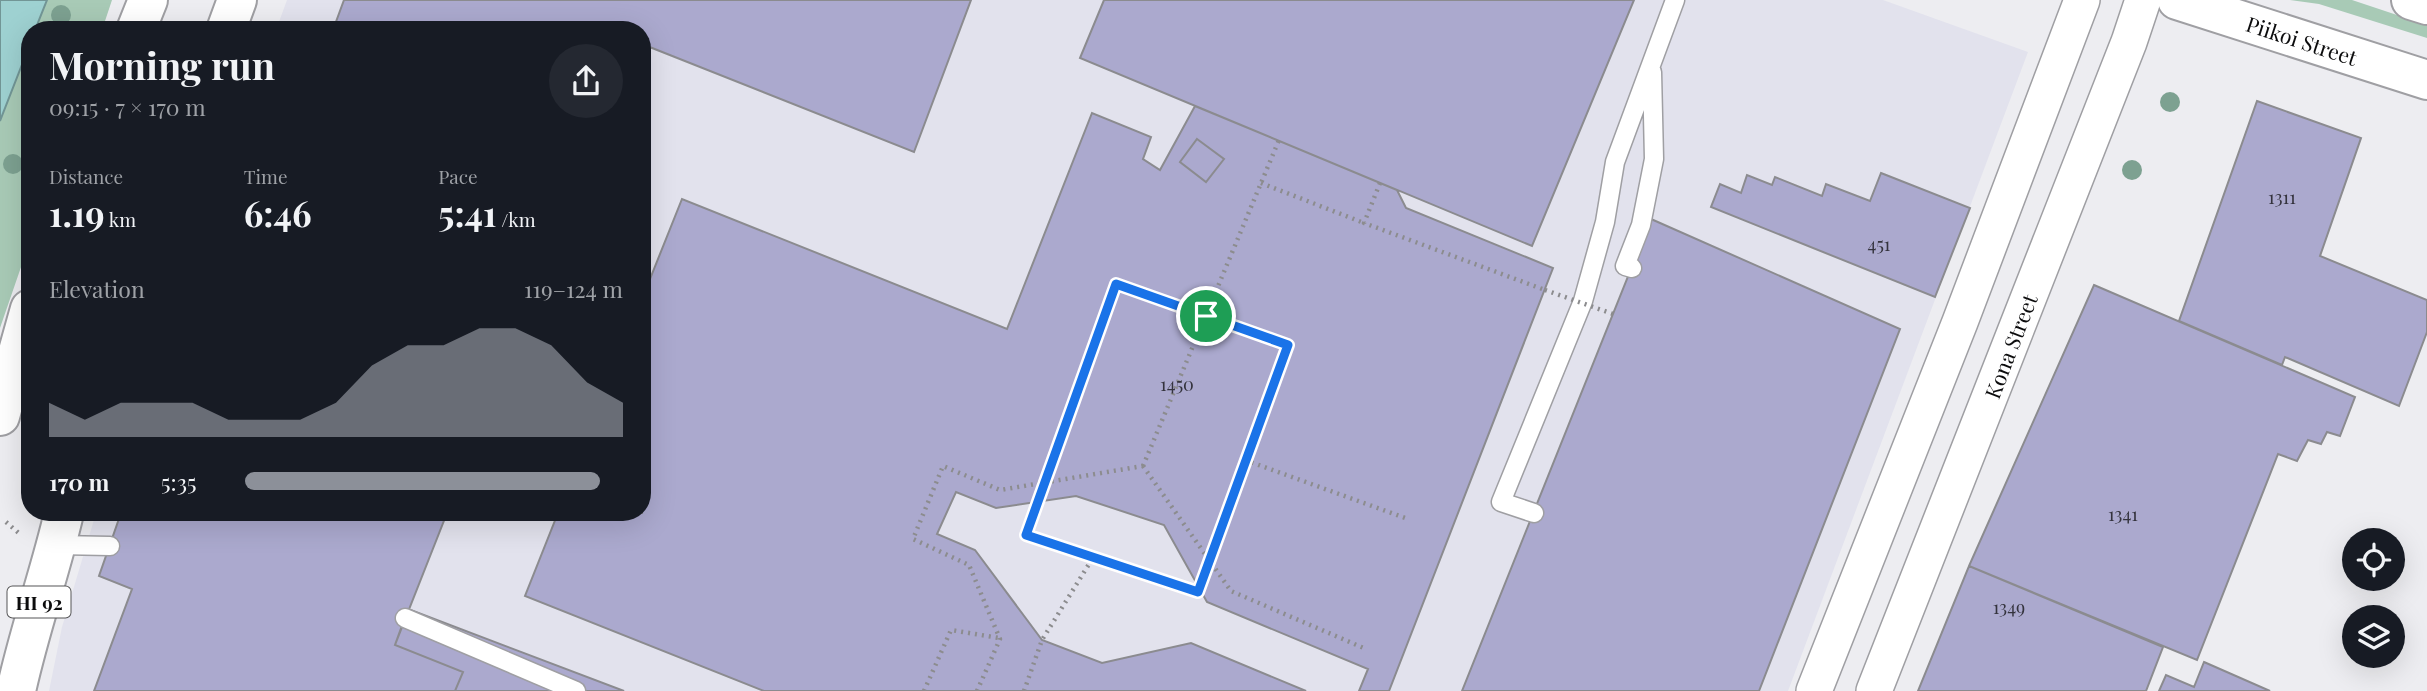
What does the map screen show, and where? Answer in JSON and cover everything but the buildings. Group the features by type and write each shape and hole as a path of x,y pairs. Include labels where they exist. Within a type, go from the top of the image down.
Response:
{"main road":[{"path":"140,21 148,0"},
{"path":"229,21 237,0"},
{"name":"Piikoi Street","path":"2177,0 2427,80"},
{"path":"2411,0 2427,5"},
{"path":"0,416 21,341"},
{"name":"HI 92","path":"16,691 26,642 60,529"}],"street":[{"path":"1814,691 1960,322 2082,0"},
{"name":"Kona Street","path":"1874,691 2129,42 2143,0"}],"lane":[{"path":"1534,513 1501,502 1583,301 1605,222 1615,162 1675,0"},
{"path":"1632,268 1625,266 1641,225 1654,159 1652,61"},
{"path":"60,529 110,546"},
{"path":"405,618 576,691"}],"path":[{"path":"1143,466 1279,140 1206,316"},
{"path":"1261,183 1613,314"},
{"path":"1364,223 1381,183"},
{"path":"1116,284 1206,316 1288,345 1198,592 1026,535 1116,284"},
{"path":"1245,460 1408,519"},
{"path":"977,691 1000,639 969,565 913,539 943,466 1000,490 1143,466"},
{"path":"1143,466 1231,591 1366,649"},
{"path":"1024,691 1042,640 1094,556"},
{"path":"924,691 951,630 1000,639"}],"shaded area":[{"path":"287,0 1883,0 2028,52 1788,691 49,691 62,627 94,521 651,521 651,21 279,21"}],"green space":[{"path":"0,0 112,0 105,21 21,21 21,267 0,328"},
{"path":"2290,0 2352,0 2427,25 2427,38 2319,4"}],"water":[{"path":"0,0 47,0 39,21 21,21 21,67 0,121"}],"route":[{"path":"1116,284 1206,316 1288,345 1198,592 1026,535 1116,284"}]}
